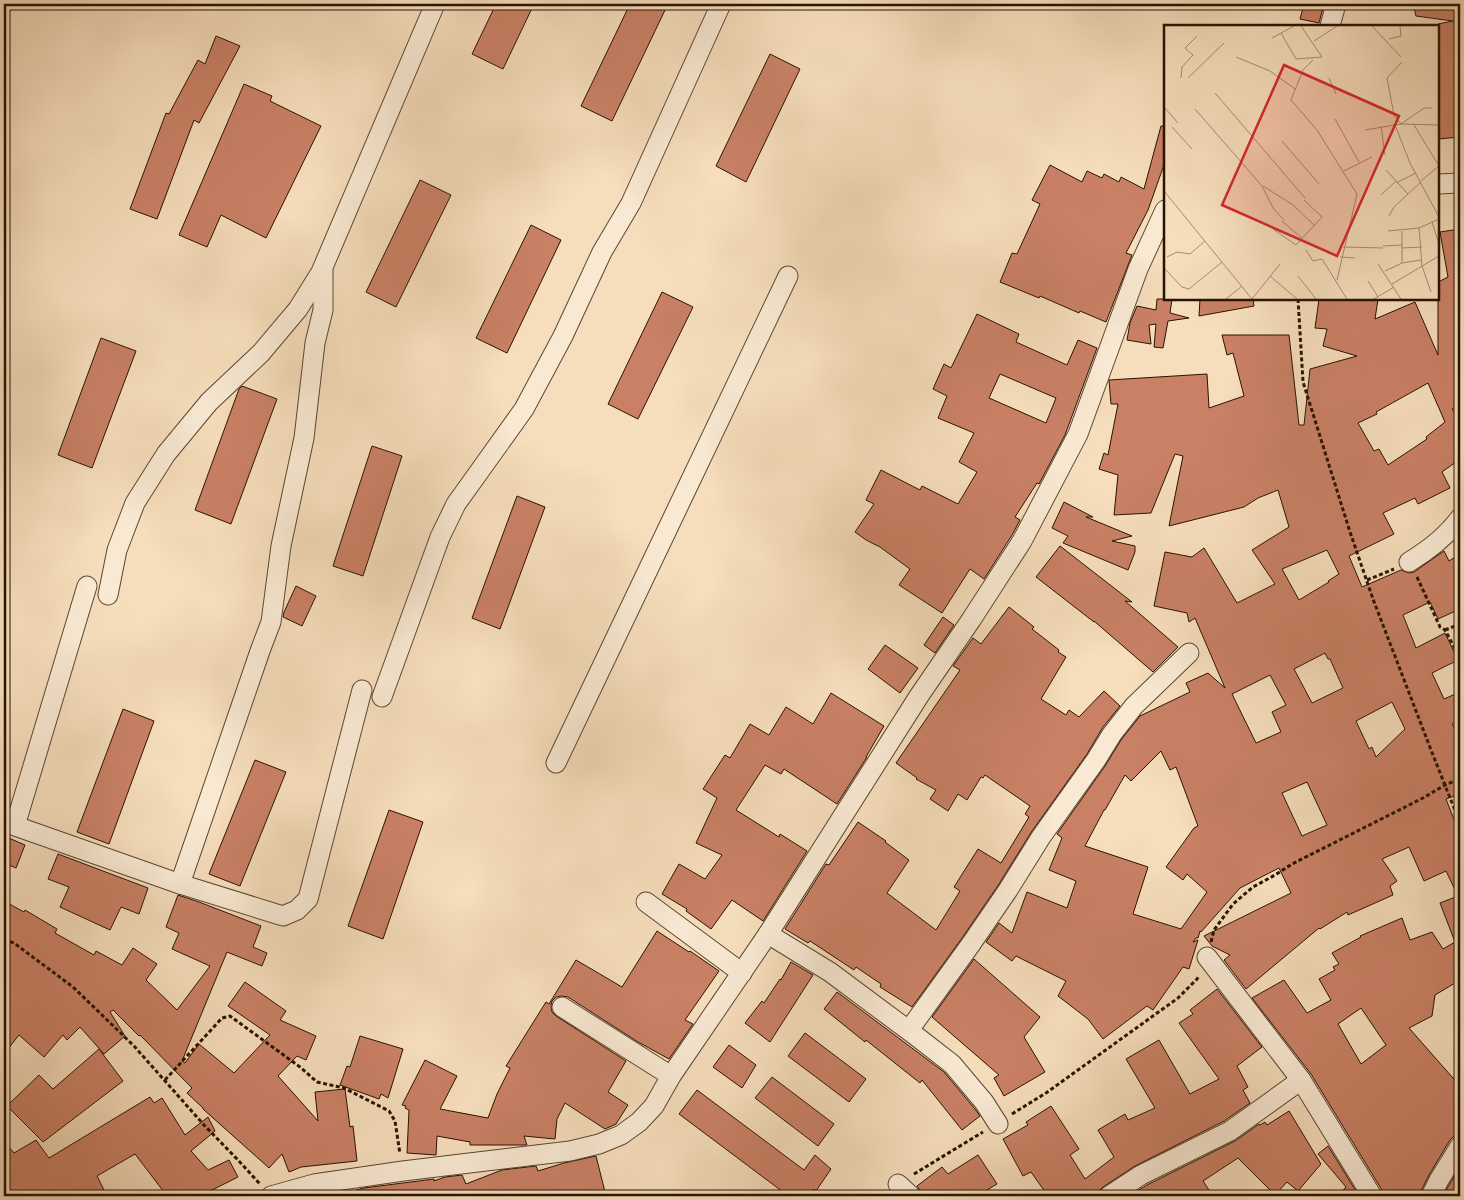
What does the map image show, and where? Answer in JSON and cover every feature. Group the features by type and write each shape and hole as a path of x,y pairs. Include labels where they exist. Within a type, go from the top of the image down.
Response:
{"street":[{"path":"108,595 117,550 135,503 166,454 209,402 268,345 298,309 323,268 435,4"},
{"path":"382,697 440,537 456,504 489,460 528,401 562,336 602,252 631,203 721,4"},
{"path":"1330,25 1336,4"},
{"path":"1439,184 1460,183"},
{"path":"268,1193 403,1171 570,1151 599,1144 621,1135 639,1122 654,1106 672,1076 768,934 919,696 1022,541 1078,434 1138,269 1164,212"},
{"path":"180,884 271,622 281,546 304,438 315,343 322,310 323,268"},
{"path":"556,762 788,276"},
{"path":"1409,562 1441,540 1460,518"},
{"path":"87,586 9,824 180,884 283,916 297,910 308,899 362,690"},
{"path":"908,1030 977,936 1042,836 1096,760 1112,734 1134,706 1189,653"},
{"path":"646,902 742,974"},
{"path":"768,934 830,972 952,1064 984,1102 998,1124"},
{"path":"1207,957 1301,1080 1372,1196"},
{"path":"562,1007 672,1076"},
{"path":"1109,1196 1141,1175 1230,1131 1301,1080"},
{"path":"1431,1196 1460,1146"}],"path":[{"path":"1298,300 1303,382 1367,580 1460,823"},
{"path":"1367,580 1409,562 1424,589 1440,627 1445,630 1460,658"},
{"path":"1445,630 1460,624"},
{"path":"904,1190 1046,1093 1178,998 1197,980 1207,957 1214,930 1233,904 1253,886 1292,864 1423,798 1444,785 1460,779"},
{"path":"4,943 8,941 14,942 73,986 134,1046 268,1193"},
{"path":"165,1080 222,1018 230,1016 300,1067 317,1082 344,1088 388,1112 395,1121 403,1171"}],"building":[{"path":"496,4 534,4 503,69 472,54"},
{"path":"630,4 656,4 666,8 612,121 581,106"},
{"path":"1304,4 1324,4 1319,23 1300,19"},
{"path":"1413,4 1460,4 1460,137 1439,139 1438,24 1453,21 1416,16"},
{"path":"216,36 240,46 199,123 194,120 157,219 130,209 166,113 169,114 198,60 205,64"},
{"path":"770,54 800,69 746,182 716,166"},
{"path":"244,84 272,96 270,101 321,126 266,238 221,215 207,247 179,235"},
{"path":"1161,126 1164,126 1164,165 1148,210 1126,253 1132,255 1106,322 1000,282 1012,253 1017,254 1040,204 1032,200 1050,165 1082,182 1087,171 1102,178 1104,174 1119,182 1121,177 1144,189"},
{"path":"420,180 451,195 396,307 366,292"},
{"path":"531,225 561,240 507,353 476,338"},
{"path":"1460,229 1460,405 1452,409 1460,419 1460,459 1442,472 1450,488 1418,504 1415,498 1383,513 1394,534 1349,556 1362,587 1401,570 1409,573 1414,572 1444,551 1449,561 1460,554 1460,609 1438,619 1430,602 1403,615 1416,648 1445,633 1458,660 1432,673 1444,699 1460,692 1460,720 1452,724 1460,737 1460,794 1446,799 1460,835 1460,980 1435,995 1432,1016 1409,1028 1460,1086 1460,1135 1454,1136 1450,1140 1429,1175 1420,1196 1383,1196 1382,1190 1311,1074 1252,998 1284,980 1307,1013 1331,1000 1319,979 1335,970 1333,967 1339,964 1332,953 1360,936 1402,918 1410,940 1432,932 1443,949 1455,942 1440,903 1458,896 1446,871 1424,881 1409,847 1382,859 1397,881 1390,886 1393,895 1348,915 1347,912 1319,928 1246,989 1224,960 1230,955 1212,946 1204,936 1291,893 1279,868 1240,888 1200,931 1198,938 1193,942 1198,940 1189,969 1183,967 1153,1010 1147,1006 1103,1039 1088,1019 1058,996 1066,981 1016,956 1012,961 986,942 999,923 1012,933 1027,892 1067,908 1076,881 1049,870 1062,838 1057,834 1121,740 1140,716 1190,692 1186,683 1208,673 1225,688 1195,618 1189,622 1187,613 1154,606 1165,552 1192,557 1204,548 1237,603 1275,584 1252,550 1289,527 1278,490 1258,498 1244,507 1169,526 1183,456 1175,454 1151,513 1114,515 1118,475 1099,469 1104,453 1108,455 1118,404 1111,404 1109,380 1207,374 1209,408 1244,396 1233,353 1227,355 1222,335 1289,335 1299,425 1304,425 1310,369 1357,356 1323,346 1327,329 1315,328 1319,300 1378,300 1375,319 1415,302 1438,355 1439,282 1448,277 1440,232","holes":["1428,383 1445,422 1426,437 1427,439 1388,465 1379,449 1374,451 1358,423 1377,414 1376,412","1327,550 1339,574 1299,600 1282,569","1325,653 1328,659 1330,659 1343,688 1312,703 1294,669","1270,675 1286,705 1272,712 1281,732 1256,743 1232,694","1392,702 1405,729 1376,757 1372,747 1369,749 1356,721","1161,751 1170,770 1176,767 1198,826 1194,828 1166,867 1183,880 1187,874 1207,892 1181,929 1133,914 1148,867 1085,846 1125,775 1131,781","1307,782 1327,825 1302,836 1282,793","1361,1008 1386,1045 1361,1064 1338,1024"]},
{"path":"662,292 693,307 638,419 608,404"},
{"path":"1157,299 1172,300 1170,313 1189,318 1168,321 1163,348 1154,347 1156,324 1149,325 1151,344 1127,340 1130,323 1137,306 1156,310"},
{"path":"1200,300 1253,300 1254,306 1199,316"},
{"path":"977,314 1019,334 1016,342 1067,365 1078,340 1097,348 1065,435 1039,484 1037,483 1015,517 1020,520 1012,535 984,579 970,569 942,613 899,585 910,569 880,547 855,532 874,504 866,500 881,470 920,490 922,486 958,504 977,472 959,462 974,433 938,418 947,396 933,389 944,364 951,368","holes":["1000,374 1056,398 1046,423 989,398"]},
{"path":"101,338 136,351 92,468 58,455"},
{"path":"242,386 277,399 231,524 195,510 239,389"},
{"path":"372,446 402,456 363,576 333,566"},
{"path":"517,496 545,507 500,629 472,618"},
{"path":"1064,502 1093,517 1086,517 1132,536 1112,541 1135,546 1135,552 1128,570 1063,543 1068,536 1052,528"},
{"path":"1060,546 1132,602 1125,601 1178,647 1153,672 1094,621 1036,577"},
{"path":"296,586 316,596 302,626 283,617"},
{"path":"1009,607 1034,627 1032,629 1059,650 1058,652 1066,657 1041,699 1066,715 1069,710 1079,717 1104,691 1120,706 1103,727 1087,754 1032,831 999,884 912,1007 880,987 881,984 856,967 854,970 810,941 808,943 785,929 826,864 829,865 858,822 909,860 887,893 936,930 960,891 954,887 978,849 1001,863 1029,817 1025,814 1030,806 985,775 983,778 981,777 967,800 958,794 948,811 930,799 936,790 916,779 896,763 960,670 953,666 973,638 981,644"},
{"path":"943,617 954,625 935,653 924,645"},
{"path":"885,645 918,668 900,693 868,669"},
{"path":"831,693 884,726 837,804 784,769 781,774 765,765 736,810 779,837 780,834 807,851 763,921 732,900 711,929 686,911 687,909 662,894 679,864 705,879 722,855 696,843 717,798 703,789 725,755 730,758 750,724 769,735 786,707 813,724"},
{"path":"123,709 154,721 109,844 77,832"},
{"path":"255,760 286,772 240,886 209,874"},
{"path":"389,810 423,822 383,939 348,926"},
{"path":"4,836 25,845 16,868 4,863"},
{"path":"58,854 148,888 139,914 121,907 110,930 60,907 69,887 48,879"},
{"path":"178,895 261,926 253,947 267,953 262,966 227,952 182,1061 185,1063 199,1044 234,1073 270,1035 228,1006 245,982 286,1011 280,1020 316,1036 306,1060 297,1056 278,1076 318,1121 315,1092 345,1089 350,1127 353,1126 357,1161 301,1167 289,1172 282,1154 269,1168 187,1093 192,1088 113,1010 110,1012 125,1036 104,1054 80,1027 67,1040 63,1035 44,1057 19,1035 4,1054 4,901 24,912 25,910 57,929 55,933 94,955 96,951 122,965 133,948 157,964 146,980 177,1010 210,966 172,949 179,933 166,927"},
{"path":"657,931 719,971 685,1020 693,1024 669,1059 638,1042 568,997 556,997 552,1001 552,1012 556,1016 626,1061 608,1092 628,1105 616,1124 605,1129 565,1103 557,1119 555,1139 524,1136 527,1145 470,1145 470,1142 437,1136 436,1155 407,1153 409,1110 405,1108 406,1106 402,1105 425,1060 457,1076 440,1109 488,1118 510,1068 506,1066 546,1002 549,1004 576,960 622,987"},
{"path":"974,959 1040,1017 1024,1037 1045,1072 1004,1096 994,1078 999,1075 932,1017"},
{"path":"791,962 813,975 770,1042 745,1023 762,1001 764,1003 781,980"},
{"path":"1217,989 1262,1047 1237,1066 1248,1087 1243,1090 1250,1103 1224,1121 1135,1166 1103,1187 1099,1191 1098,1196 1048,1196 1031,1172 1023,1176 1003,1139 1028,1125 1026,1122 1051,1106 1079,1149 1070,1155 1085,1179 1114,1157 1098,1130 1125,1114 1128,1120 1155,1108 1126,1059 1159,1040 1190,1094 1219,1079 1179,1023 1193,1014 1190,1010"},
{"path":"837,992 944,1072 980,1116 962,1130 922,1080 920,1083 824,1009"},
{"path":"805,1033 866,1079 849,1102 788,1056"},
{"path":"360,1036 403,1049 388,1098 381,1094 379,1099 340,1085 347,1066 350,1067"},
{"path":"729,1045 756,1065 742,1088 713,1067"},
{"path":"99,1049 123,1081 43,1142 7,1106 39,1075 53,1089"},
{"path":"772,1077 834,1124 818,1146 755,1098"},
{"path":"697,1090 804,1170 815,1155 831,1169 816,1191 814,1189 809,1196 792,1196 784,1190 783,1192 679,1114"},
{"path":"150,1097 154,1103 162,1098 185,1135 208,1117 215,1131 191,1151 208,1170 229,1160 238,1177 200,1196 167,1196 135,1154 97,1176 107,1196 4,1196 4,1141 14,1153 36,1140 49,1158"},
{"path":"1289,1111 1321,1164 1298,1191 1287,1182 1275,1195 1238,1158 1203,1181 1213,1196 1129,1196 1235,1141 1259,1124 1265,1122 1267,1125"},
{"path":"1328,1146 1359,1196 1338,1196 1346,1187 1318,1154"},
{"path":"978,1155 997,1184 977,1196 924,1196 917,1186 942,1167 948,1174"},
{"path":"596,1156 605,1192 588,1196 357,1196 356,1190 434,1179 434,1181 445,1177 462,1175 466,1184 502,1170 536,1166 538,1171"},
{"path":"1460,1167 1460,1196 1443,1196 1449,1185"}]}
